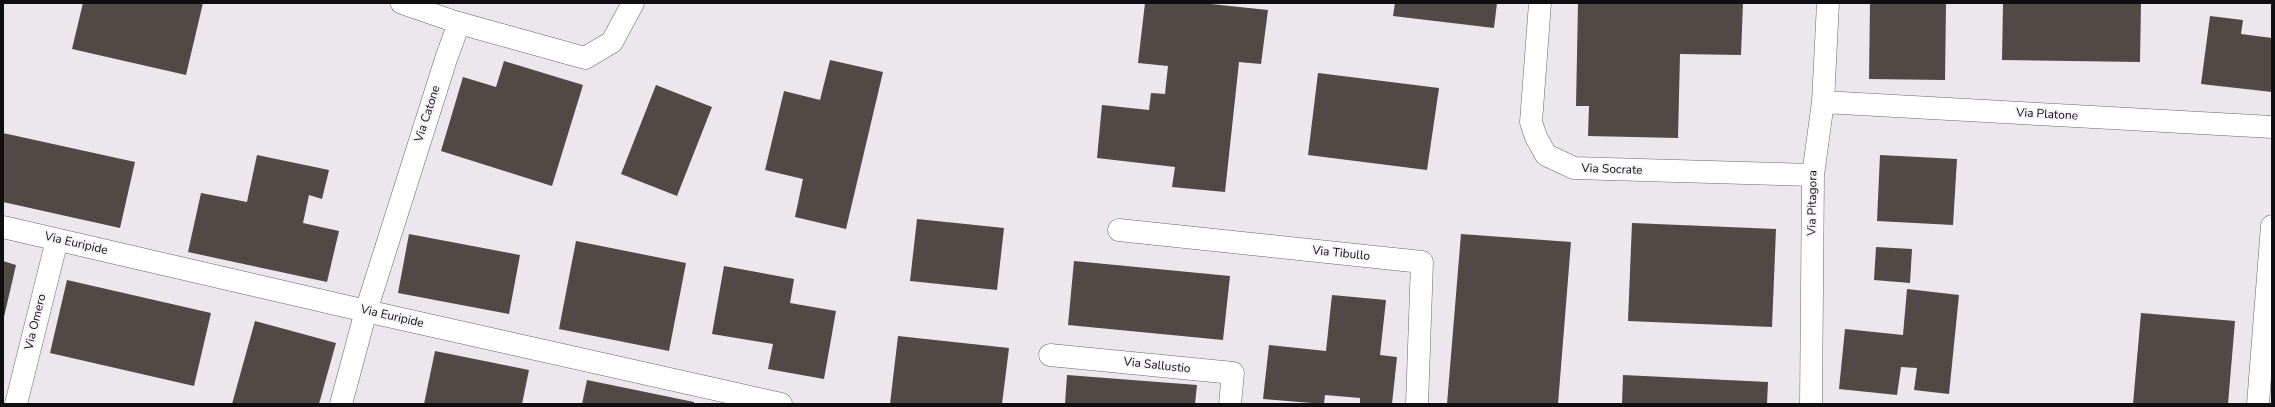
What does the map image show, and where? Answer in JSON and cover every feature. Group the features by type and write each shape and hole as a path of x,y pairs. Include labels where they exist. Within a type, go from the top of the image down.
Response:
{"street":[{"path":"459,23 584,58 612,42 633,3"},
{"name":"Via Socrate","path":"1540,3 1531,122 1536,137 1546,154 1574,168 1813,176"},
{"name":"Via Pitagora","path":"1811,404 1813,176 1822,102 1828,3"},
{"name":"Via Catone","path":"341,404 366,311 446,59 459,23"},
{"name":"Via Platone","path":"1822,102 2272,127"},
{"path":"2258,404 2271,255 2272,226"},
{"name":"Via Euripide","path":"3,227 366,311 781,404"},
{"name":"Via Tibullo","path":"1119,230 1422,262 1417,404"},
{"name":"Via Omero","path":"16,404 57,240"},
{"name":"Via Sallustio","path":"1050,355 1233,373 1230,404"}],"lane":[{"path":"401,3 459,23"}],"building":[{"path":"83,3 203,3 186,75 72,49"},
{"path":"1145,3 1201,3 1268,10 1261,64 1239,62 1225,192 1172,187 1175,167 1097,158 1102,105 1149,110 1151,93 1165,94 1168,66 1138,63"},
{"path":"1395,3 1497,3 1494,28 1393,16"},
{"path":"1578,3 1743,3 1741,55 1680,54 1678,138 1588,136 1589,106 1576,106"},
{"path":"1870,3 1946,3 1945,80 1869,79"},
{"path":"2003,3 2141,3 2140,62 2002,60"},
{"path":"2210,16 2243,20 2241,34 2272,38 2272,92 2201,84"},
{"path":"830,60 883,72 846,229 795,217 803,179 765,170 784,91 820,100"},
{"path":"504,61 583,85 552,186 441,151 463,77 496,87"},
{"path":"1318,73 1439,88 1427,170 1308,155"},
{"path":"656,85 712,107 677,196 621,174"},
{"path":"3,133 135,162 120,228 3,202"},
{"path":"257,155 329,170 322,199 309,195 303,223 339,231 327,282 188,252 201,193 247,202"},
{"path":"1880,155 1957,159 1953,225 1877,221"},
{"path":"917,219 1004,228 997,290 910,281"},
{"path":"1632,223 1776,229 1772,327 1628,321"},
{"path":"409,234 520,255 509,314 398,293"},
{"path":"1461,234 1571,242 1558,404 1447,404"},
{"path":"576,241 686,263 669,351 559,329"},
{"path":"1876,247 1912,249 1910,283 1874,280"},
{"path":"3,261 16,265 4,317 3,317"},
{"path":"1074,261 1230,276 1223,340 1068,325"},
{"path":"724,266 794,279 790,303 836,311 824,379 768,369 773,344 712,334"},
{"path":"67,280 211,313 194,386 50,353"},
{"path":"1907,289 1959,295 1949,394 1914,390 1917,368 1901,367 1897,395 1839,389 1845,329 1903,335"},
{"path":"1332,295 1386,300 1380,355 1397,357 1392,404 1360,404 1360,398 1325,395 1324,404 1263,399 1269,345 1326,351"},
{"path":"2141,313 2235,321 2228,404 2133,404"},
{"path":"255,321 336,343 319,404 232,404"},
{"path":"898,336 1009,348 1002,404 890,404"},
{"path":"435,351 529,370 522,404 424,404"},
{"path":"1067,375 1197,385 1195,404 1065,404"},
{"path":"1623,375 1768,382 1767,404 1622,404"},
{"path":"587,380 694,402 694,404 582,404"}]}
